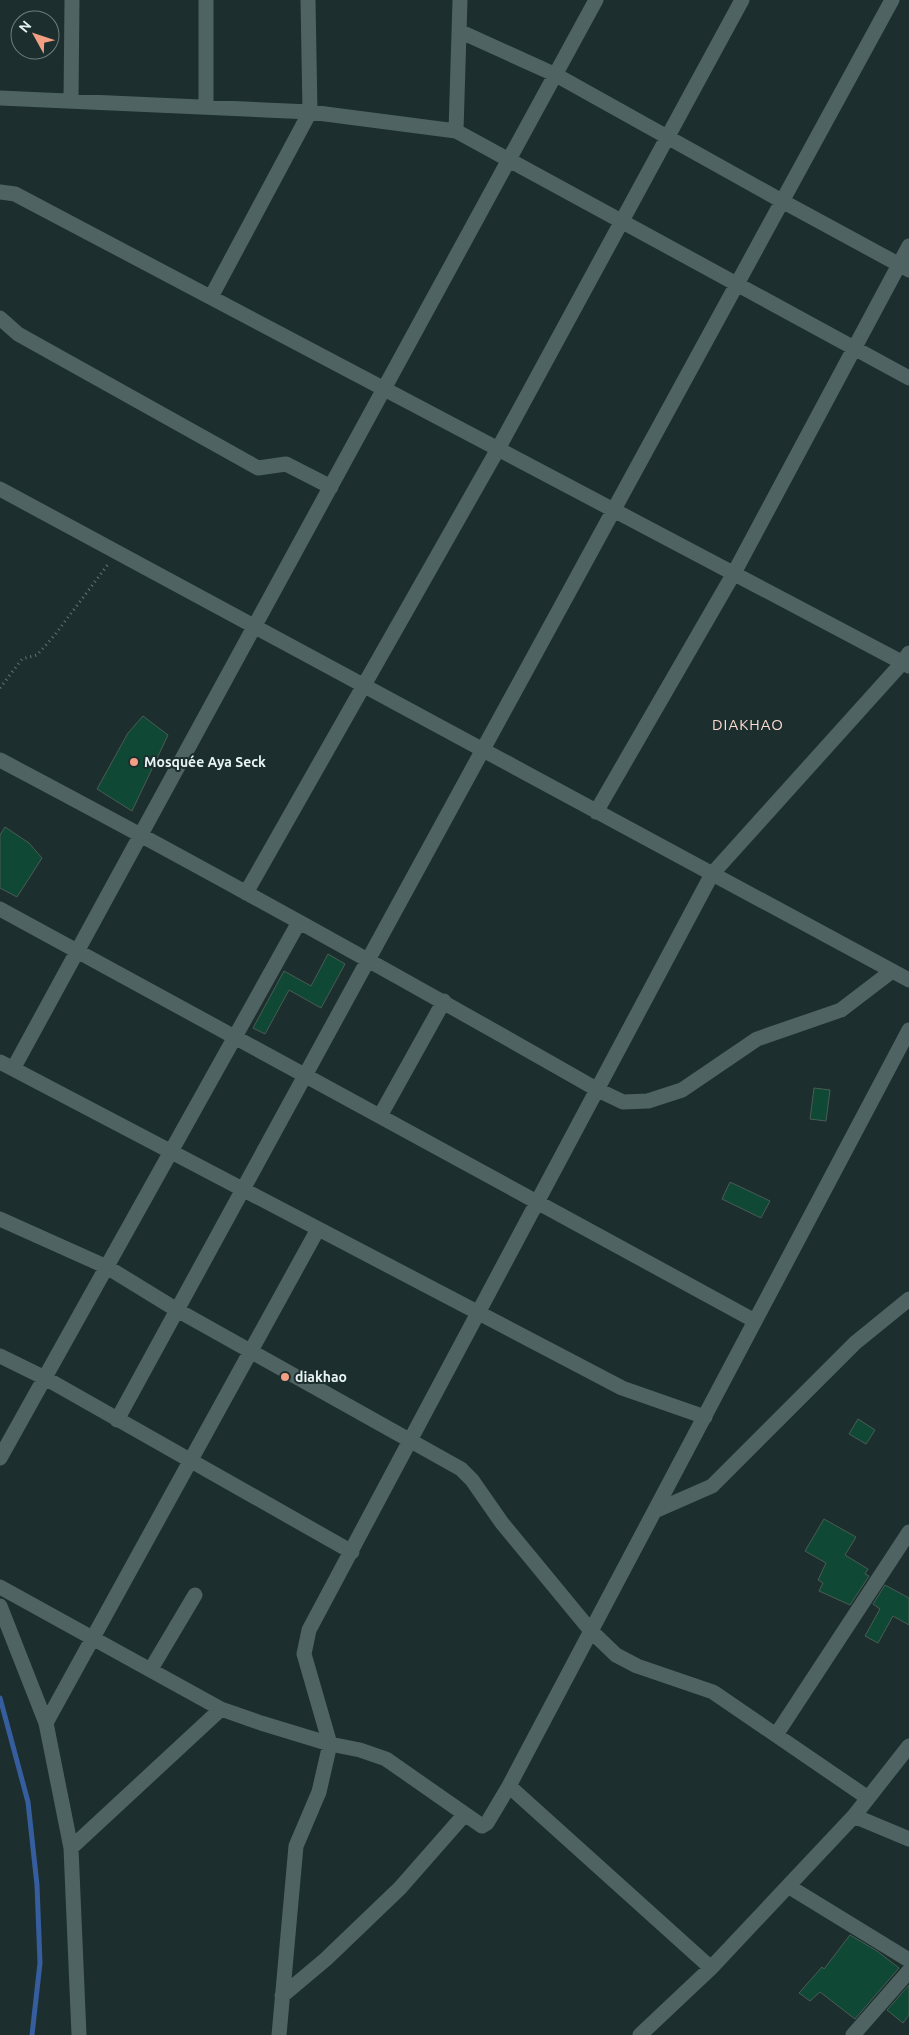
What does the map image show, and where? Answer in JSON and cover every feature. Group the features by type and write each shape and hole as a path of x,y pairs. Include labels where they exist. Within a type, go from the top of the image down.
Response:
{"street":[{"path":"71,101 72,0"},
{"path":"206,0 206,107"},
{"path":"211,297 310,112 308,0"},
{"path":"456,131 460,0"},
{"path":"596,0 78,951 7,1065 622,1388 705,1417"},
{"path":"246,893 498,449 742,0"},
{"path":"117,1420 892,0"},
{"path":"459,31 556,74 668,138 904,267"},
{"path":"0,98 310,112 456,131 909,378"},
{"path":"0,192 14,194 734,573 907,660 712,874 309,1630 304,1654 330,1744 319,1792 296,1846 279,2035"},
{"path":"596,812 734,573 855,349 904,267 909,246"},
{"path":"0,318 18,334 258,468 286,464 331,487"},
{"path":"0,489 909,980"},
{"path":"0,760 141,834 444,1002 598,1090 623,1102 648,1101 682,1090 757,1039 841,1010 892,972"},
{"path":"0,909 755,1321"},
{"path":"0,1458 299,922"},
{"path":"380,1116 444,1002"},
{"path":"0,1587 220,1708 330,1744 360,1750 386,1760 482,1826 486,1823 509,1786 909,1030"},
{"path":"0,1219 107,1267 177,1310 461,1469 472,1480 502,1523 591,1631 616,1655 637,1666 713,1692 868,1798"},
{"path":"46,1723 318,1229"},
{"path":"654,1511 712,1486 855,1343 909,1299"},
{"path":"0,1356 45,1378 352,1552"},
{"path":"776,1735 909,1532"},
{"path":"151,1669 195,1596"},
{"path":"0,1606 46,1723 71,1848 79,2035"},
{"path":"71,1848 220,1708"},
{"path":"640,2035 711,1968 854,1816 909,1746"},
{"path":"509,1786 711,1968"},
{"path":"282,1996 326,1959 400,1888 464,1814"},
{"path":"854,1816 909,1839"},
{"path":"788,1886 909,1960"},
{"path":"853,2035 909,1971"}],"path":[{"path":"0,688 22,659 37,655 54,636 117,552"}],"building":[{"name":"Mosquée Aya Seck","path":"143,716 168,735 132,811 97,789 128,733"},
{"path":"5,827 29,843 42,858 17,897 0,888 0,835"},
{"path":"328,954 345,964 321,1008 289,990 265,1034 253,1028 284,971 311,986"},
{"path":"814,1088 830,1090 826,1121 810,1119"},
{"path":"730,1182 770,1201 761,1218 722,1199"},
{"path":"858,1419 875,1430 866,1444 849,1434"},
{"path":"824,1519 856,1537 845,1555 868,1569 865,1574 869,1576 850,1605 819,1591 823,1583 818,1580 826,1563 805,1551"},
{"path":"885,1585 909,1598 909,1625 893,1616 878,1643 865,1636 880,1609 873,1604"},
{"path":"850,1935 877,1951 899,1968 855,2019 820,1992 810,2001 799,1993 822,1967 824,1969"},
{"path":"909,1985 909,2015 903,2023 887,2010"}],"waterway":[{"path":"0,1698 28,1802 37,1885 40,1963 32,2035"}],"place":[{"name":"Mosquée Aya Seck","path":"134,762"},
{"name":"diakhao","path":"285,1377"}],"district":[{"name":"DIAKHAO","path":"748,724"}]}
